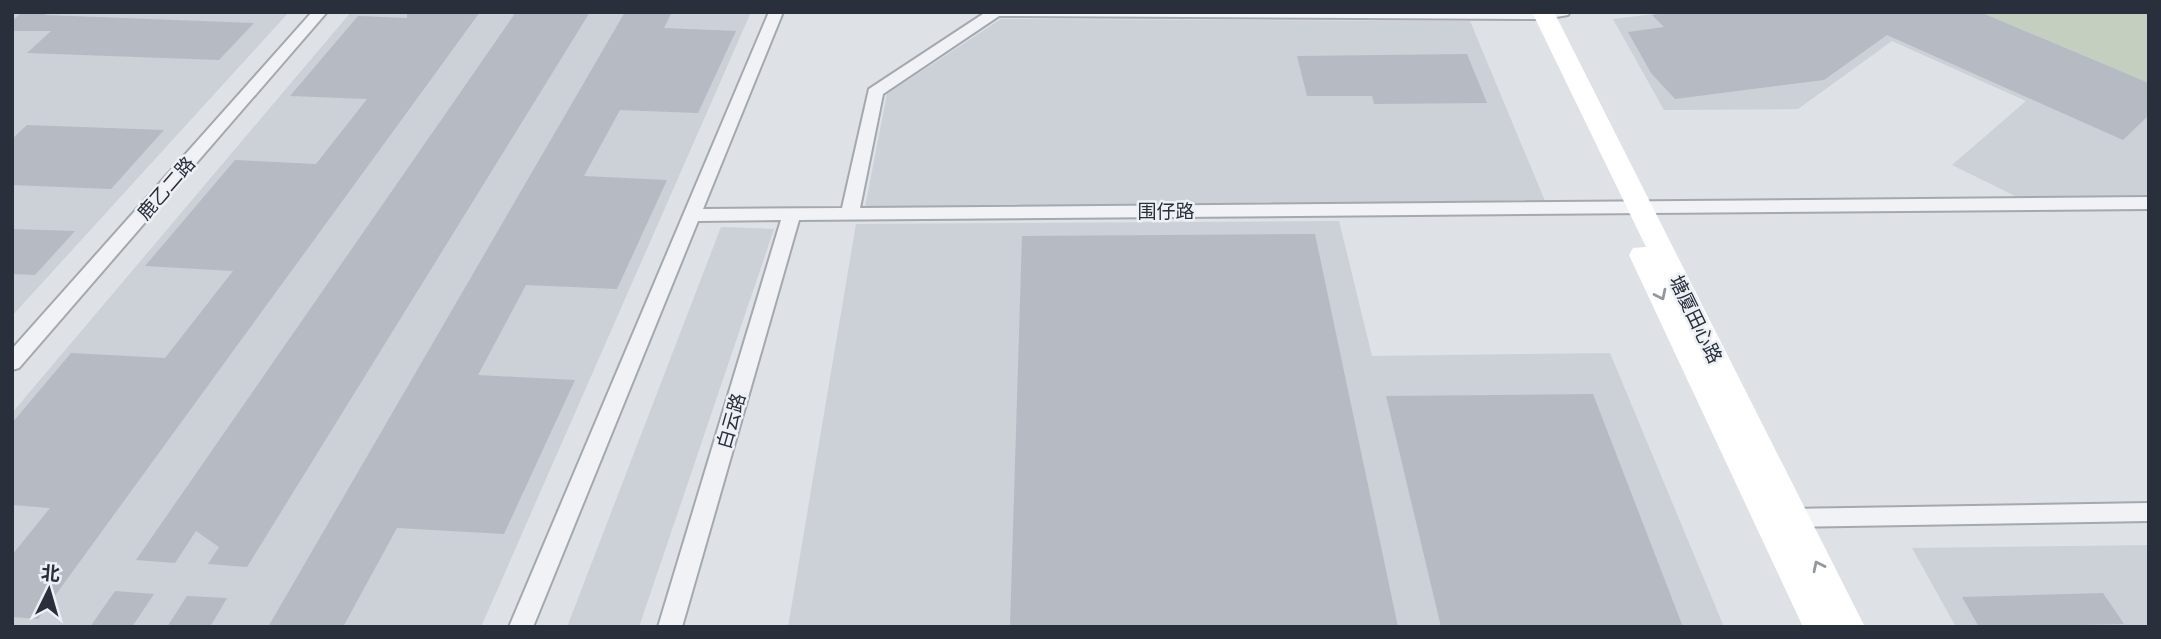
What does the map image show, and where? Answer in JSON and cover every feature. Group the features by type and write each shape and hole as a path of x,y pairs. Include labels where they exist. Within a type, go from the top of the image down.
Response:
{"main road":[{"name":"塘厦田心路","path":"1541,13 1630,208 1781,518 1848,627"},
{"name":"塘厦田心路","path":"1781,518 1821,627"}],"street":[{"name":"鹿乙二路","path":"12,363 320,12"},
{"path":"521,627 776,12"},
{"path":"850,214 876,92 996,12 1541,13"},
{"path":"1630,208 2149,204"},
{"name":"围仔路","path":"692,215 1630,208"},
{"name":"白云路","path":"670,627 792,214"},
{"path":"1781,518 2149,512"}],"shaded area":[{"path":"12,12 289,12 12,316"},
{"path":"351,12 751,12 481,627 12,627 12,413"},
{"path":"1672,12 1980,12 2149,83 2149,210 2046,211 1952,165 2026,101 1892,41 1798,109 1664,110 1613,19"},
{"path":"1001,19 1470,21 1545,201 865,207 887,94"},
{"path":"1339,221 1372,356 1610,353 1724,627 788,627 856,224"},
{"path":"721,227 774,229 639,627 567,627"},
{"path":"2149,545 2149,627 1956,627 1912,548"}],"green space":[{"path":"1980,12 2149,12 2149,83"}],"building":[{"path":"22,12 254,23 219,60 27,53 51,31 12,31 12,21"},
{"path":"407,12 480,12 38,619 12,617 12,555 50,508 12,505 12,423 71,353 165,358 233,271 145,266 235,160 316,164 367,99 290,96 358,16 407,18"},
{"path":"516,12 590,12 247,567 208,564 219,547 196,531 175,563 136,560"},
{"path":"625,12 672,12 664,28 736,31 698,113 620,110 584,176 667,180 617,289 526,285 478,375 575,380 504,534 397,528 343,627 268,627"},
{"path":"1672,12 1980,12 2149,83 2149,115 2123,140 1887,35 1824,80 1675,99 1651,73 1628,32 1664,27 1652,15"},
{"path":"1467,54 1487,103 1374,104 1372,96 1307,96 1297,56"},
{"path":"27,125 164,130 111,189 12,185 12,139"},
{"path":"12,229 75,231 35,275 12,274"},
{"path":"1315,234 1398,627 1010,627 1022,236"},
{"path":"1593,394 1683,627 1441,627 1386,396"},
{"path":"115,591 154,594 132,627 90,627"},
{"path":"2103,593 2124,624 1979,627 1962,597"},
{"path":"187,596 227,598 210,627 167,627"}]}
